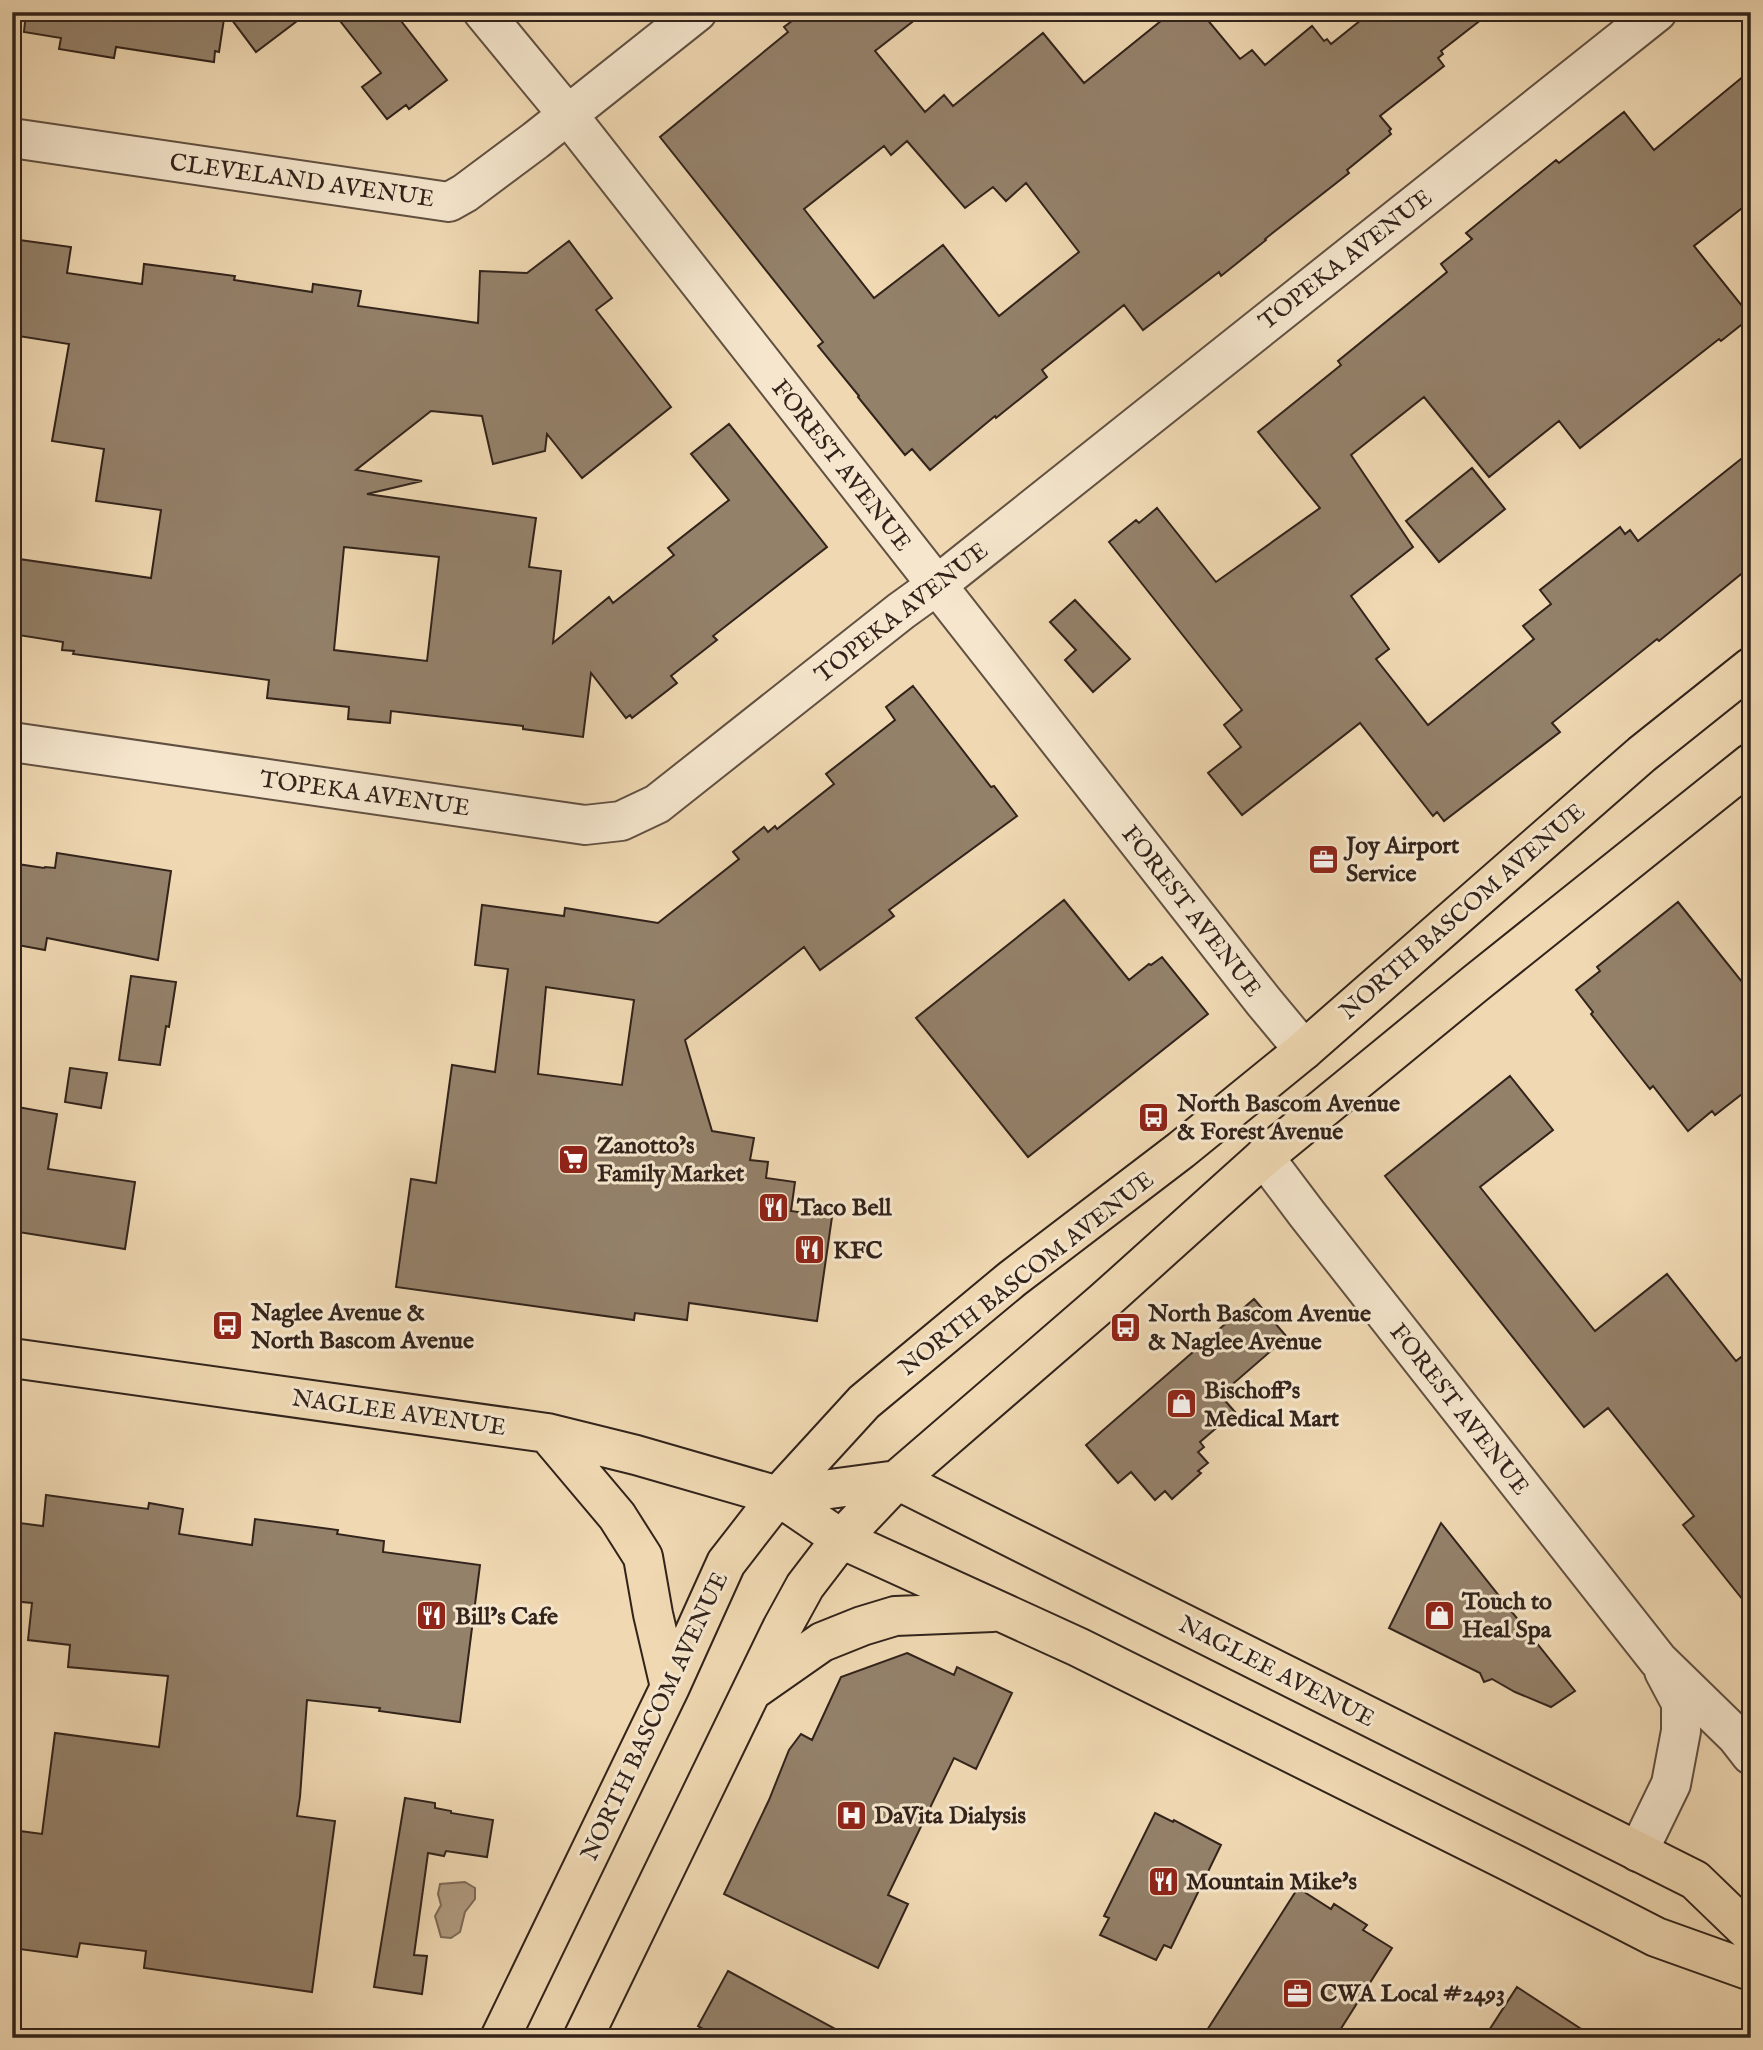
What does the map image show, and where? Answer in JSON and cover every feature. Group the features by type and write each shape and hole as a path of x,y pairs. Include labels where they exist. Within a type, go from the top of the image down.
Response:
{"main road":[{"name":"NORTH BASCOM AVENUE","path":"500,2038 670,1687 726,1563 778,1496 864,1402 1012,1279 1181,1150 1304,1050 1642,754 1751,667"},
{"path":"583,2038 782,1628 805,1587 841,1539 897,1480 1103,1302 1264,1157 1751,762"},
{"name":"NAGLEE AVENUE","path":"12,1358 547,1433 636,1455 778,1496 841,1539 1003,1612 1656,1937 1751,1971"},
{"path":"547,1433 617,1516 643,1557 670,1687"},
{"name":"NAGLEE AVENUE","path":"778,1496 897,1480 1695,1880 1751,1934"},
{"path":"749,1693 822,1642 862,1626 895,1616 1003,1612"}],"street":[{"name":"FOREST AVENUE","path":"484,12 1304,1050"},
{"name":"CLEVELAND AVENUE","path":"12,138 449,202 465,193 568,115 697,12"},
{"name":"TOPEKA AVENUE","path":"12,742 585,825 621,821 657,804 937,585 1657,12"},
{"name":"FOREST AVENUE","path":"1264,1157 1658,1660 1737,1737 1751,1755"},
{"name":"FOREST AVENUE","path":"1638,1852 1671,1784 1681,1731 1681,1703 1658,1660"}],"shaded area":[{"path":"465,1882 475,1888 475,1899 465,1912 460,1932 451,1938 441,1937 435,1916 441,1905 438,1894 440,1884"}],"building":[{"path":"26,12 225,12 219,52 215,51 214,62 116,47 114,58 59,49 61,38 24,32"},
{"path":"226,12 309,12 256,52"},
{"path":"333,12 394,12 447,80 409,109 406,105 387,119 362,87 381,73"},
{"path":"804,12 925,12 875,51 925,112 944,95 953,106 1043,33 1084,83 1172,12 1201,12 1240,59 1252,50 1265,65 1312,26 1324,41 1327,39 1331,44 1371,12 1491,12 1441,51 1443,54 1438,58 1444,66 1380,116 1391,129 1391,134 1347,170 1349,173 1221,276 1219,272 1143,330 1124,305 1042,370 1047,377 930,470 912,449 905,455 818,346 823,342 660,137 788,32 784,27","holes":["907,141 965,208 993,187 1006,201 1026,183 1079,252 999,316 943,245 874,298 804,209 884,146 891,155"]},
{"path":"1751,70 1751,201 1694,246 1751,317 1580,448 1559,421 1489,477 1424,397 1351,455 1413,547 1351,596 1389,649 1376,659 1428,725 1534,639 1523,626 1551,604 1540,590 1620,527 1625,534 1630,530 1638,541 1751,451 1751,566 1552,723 1560,732 1444,821 1437,812 1433,816 1360,723 1242,815 1208,773 1241,747 1224,725 1242,710 1109,542 1136,520 1139,523 1157,508 1216,582 1320,508 1258,432 1341,365 1338,361 1447,272 1441,264 1472,239 1466,233 1556,160 1559,163 1624,112 1654,150"},
{"path":"12,239 71,247 67,273 142,284 144,264 235,276 234,280 312,292 313,284 361,291 358,306 478,323 480,271 527,273 569,241 612,298 596,310 671,407 582,478 547,434 545,451 493,464 482,416 431,411 356,470 422,481 367,494 536,518 529,567 561,571 553,643 609,597 613,603 674,555 668,548 729,500 691,454 729,424 827,547 713,636 717,640 671,676 677,683 632,718 630,715 626,718 591,673 583,737 523,729 523,726 391,711 390,723 348,719 349,707 267,698 269,680 73,654 74,651 62,650 63,642 12,634 12,558 151,578 161,510 96,501 104,449 52,441 69,344 12,335","holes":["344,547 439,557 427,661 334,650"]},
{"path":"1472,468 1505,509 1439,562 1406,521"},
{"path":"1075,600 1130,659 1093,692 1065,660 1076,650 1050,622"},
{"path":"913,686 991,787 994,786 1017,816 889,910 894,916 820,970 804,947 685,1040 712,1131 754,1138 750,1160 768,1162 766,1178 795,1182 791,1211 832,1217 817,1321 689,1303 687,1320 635,1313 634,1320 396,1287 411,1179 436,1183 452,1065 495,1072 508,969 475,965 482,905 564,916 565,908 658,923 739,859 733,852 764,827 768,832 775,826 777,829 834,784 826,774 895,720 886,707","holes":["546,987 634,1000 622,1085 538,1074"]},
{"path":"57,853 171,871 158,960 47,938 45,950 12,944 12,889 17,864 55,868"},
{"path":"1064,900 1129,980 1162,957 1208,1014 1028,1157 916,1018"},
{"path":"1678,902 1751,993 1751,1087 1715,1115 1712,1111 1688,1131 1653,1086 1650,1089 1591,1014 1593,1012 1576,990 1600,971 1597,967"},
{"path":"131,976 176,982 160,1065 119,1060"},
{"path":"70,1068 107,1073 101,1108 65,1102"},
{"path":"1510,1076 1553,1130 1480,1187 1595,1331 1667,1274 1736,1361 1751,1349 1751,1610 1683,1525 1694,1516 1608,1408 1584,1427 1385,1176"},
{"path":"12,1106 57,1114 48,1169 135,1182 125,1249 12,1231"},
{"name":"Bischoff’s Medical Mart","path":"1254,1299 1287,1337 1220,1395 1235,1412 1200,1442 1204,1447 1198,1452 1208,1463 1198,1471 1201,1473 1172,1499 1165,1491 1155,1500 1131,1472 1118,1483 1086,1445"},
{"path":"46,1495 148,1509 149,1503 183,1509 179,1534 252,1545 255,1519 338,1530 337,1534 384,1541 383,1552 480,1565 460,1722 379,1711 380,1708 307,1700 297,1816 335,1821 312,1992 144,1968 146,1951 80,1943 77,1957 12,1948 12,1830 42,1834 55,1733 159,1747 168,1676 68,1667 70,1645 28,1640 32,1603 12,1601 12,1538 18,1539 20,1523 43,1526"},
{"path":"1441,1523 1575,1691 1551,1707 1492,1679 1484,1682 1480,1673 1389,1628"},
{"name":"DaVita Dialysis","path":"907,1653 954,1675 957,1667 1012,1693 976,1769 954,1758 888,1895 908,1904 878,1968 724,1894 769,1800 789,1750 801,1734 812,1740 841,1677"},
{"path":"405,1798 435,1803 435,1808 451,1813 493,1820 487,1857 446,1851 444,1856 428,1853 414,1955 427,1956 422,1994 374,1987"},
{"name":"Mountain Mike's","path":"1155,1813 1221,1845 1171,1948 1164,1945 1156,1960 1100,1935 1109,1918 1104,1916"},
{"name":"CWA Local #2493","path":"1298,1888 1331,1909 1334,1904 1367,1925 1363,1930 1392,1948 1335,2038 1202,2038"},
{"path":"728,1971 852,2038 719,2038 698,2026"},
{"path":"1517,1987 1595,2038 1484,2038"}],"place":[{"name":"Joy Airport Service","path":"1323,859"},
{"name":"North Bascom Avenue & Forest Avenue","path":"1154,1117"},
{"name":"Zanotto’s Family Market","path":"574,1159"},
{"name":"Taco Bell","path":"774,1207"},
{"name":"KFC","path":"810,1250"},
{"name":"Naglee Avenue & North Bascom Avenue","path":"228,1326"},
{"name":"North Bascom Avenue & Naglee Avenue","path":"1125,1327"},
{"name":"Bischoff’s Medical Mart","path":"1181,1404"},
{"name":"Touch to Heal Spa","path":"1439,1615"},
{"name":"Bill’s Cafe","path":"432,1616"},
{"name":"DaVita Dialysis","path":"851,1815"},
{"name":"Mountain Mike's","path":"1163,1881"},
{"name":"CWA Local #2493","path":"1297,1993"}]}
